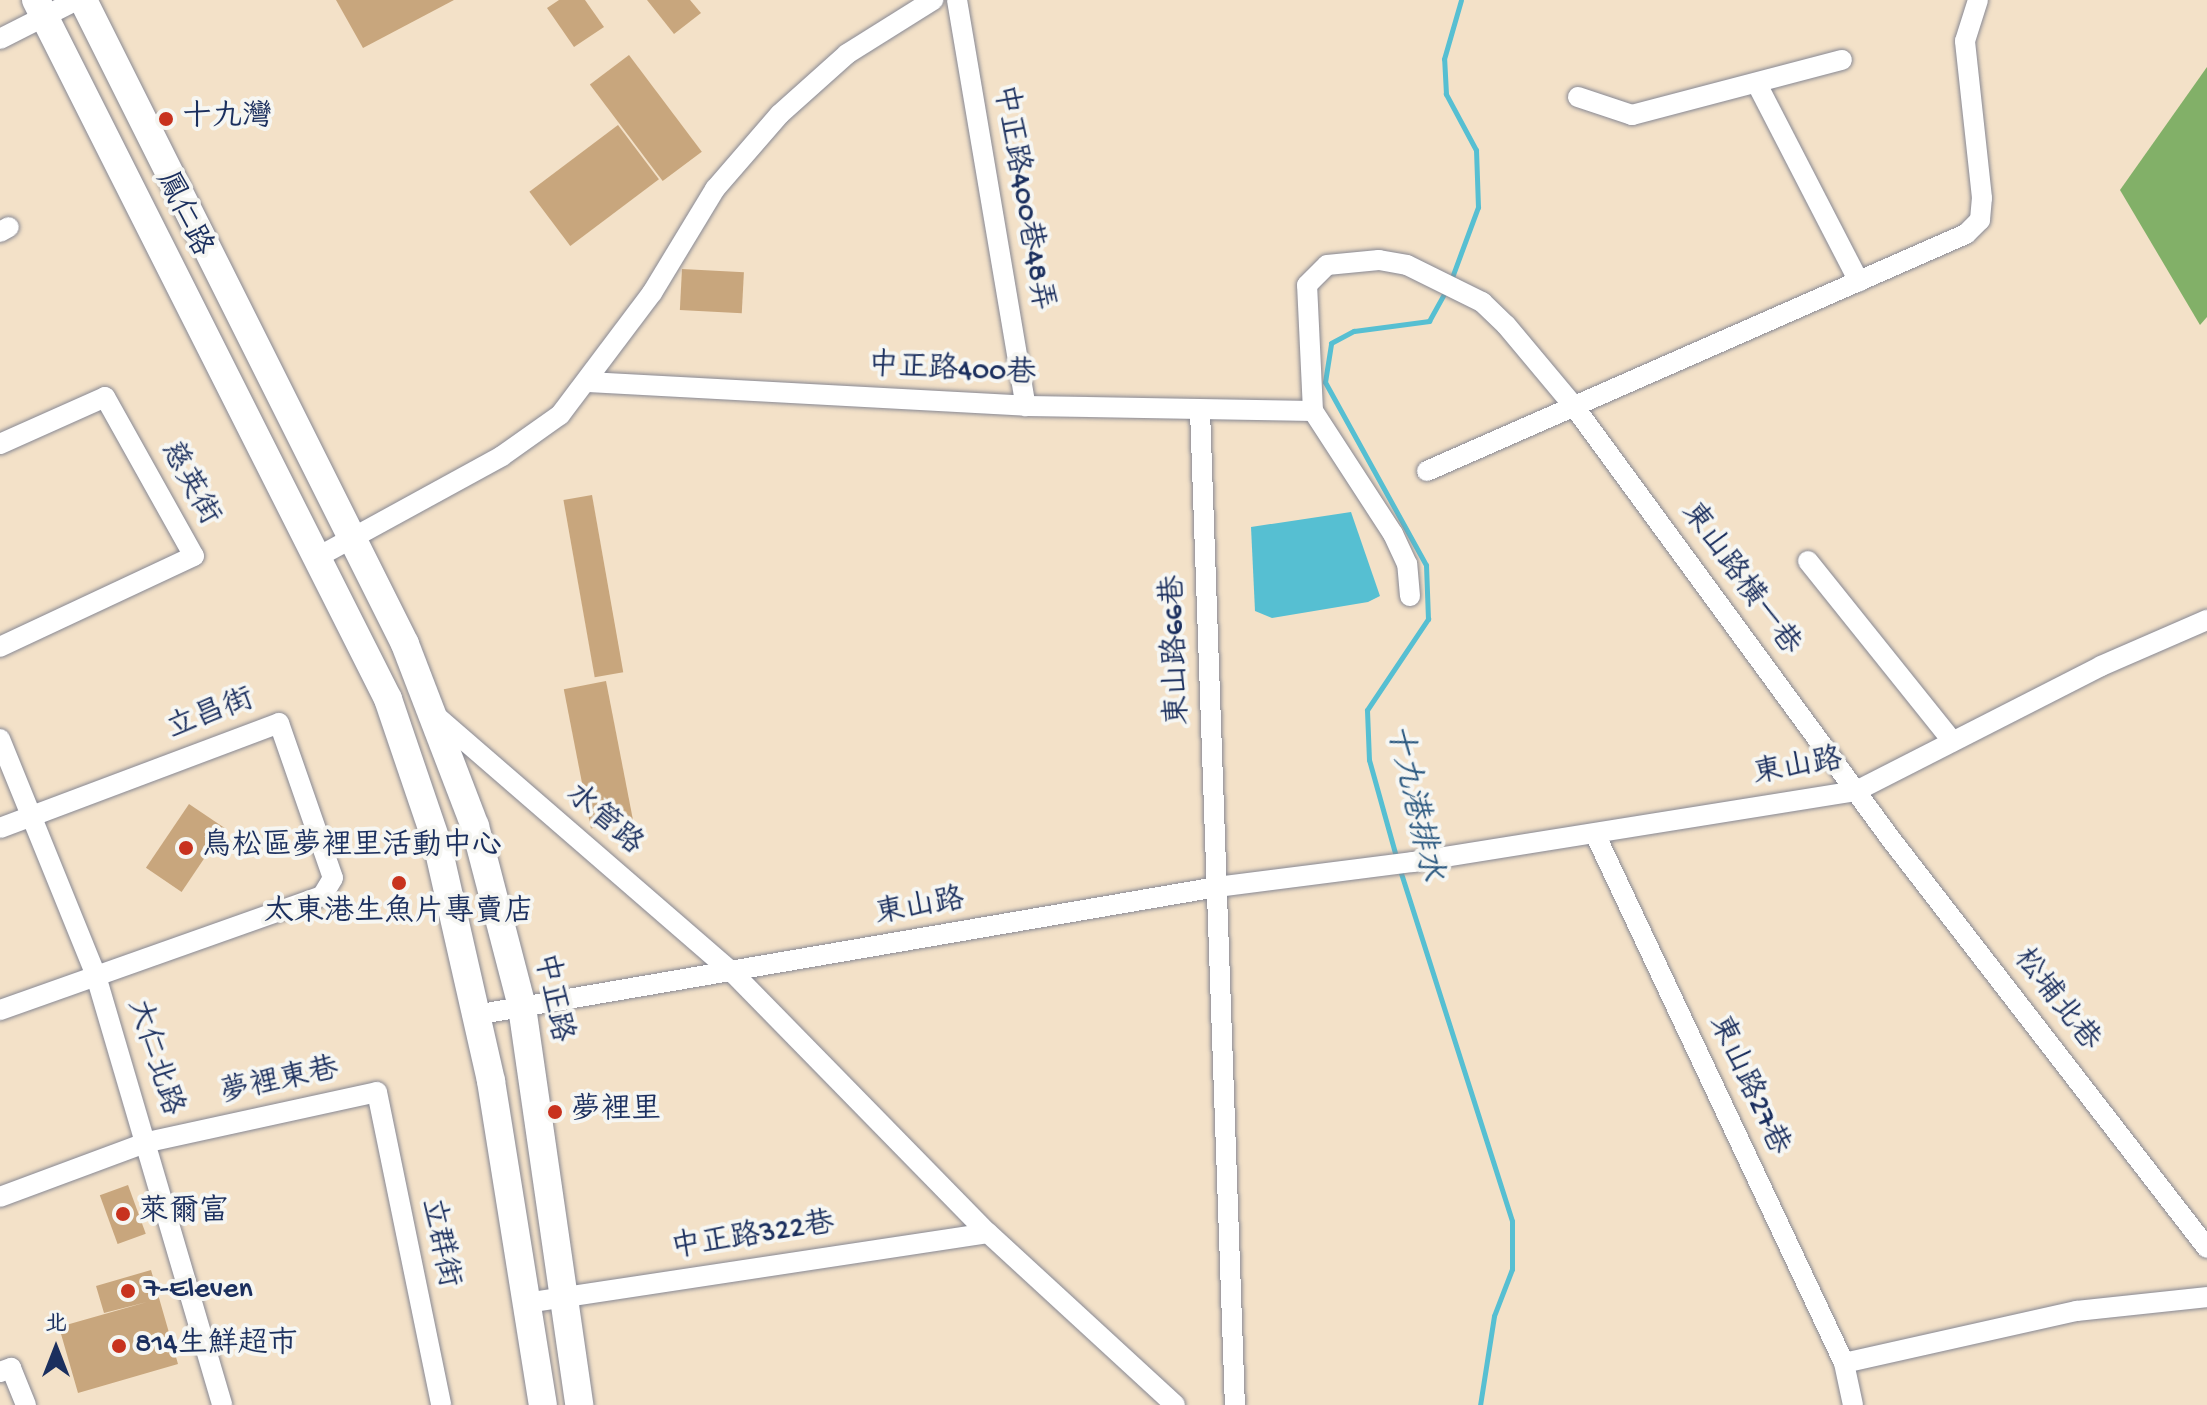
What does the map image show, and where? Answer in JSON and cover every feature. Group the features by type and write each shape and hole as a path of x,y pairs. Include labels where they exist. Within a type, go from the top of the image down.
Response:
{"main road":[{"name":"鳳仁路","path":"80,0 307,449"},
{"name":"鳳仁路","path":"41,9 316,558"},
{"name":"中正路","path":"307,449 434,714 475,826 522,1007 579,1405"},
{"path":"316,558 388,699 437,843 475,1015 543,1405"}],"street":[{"path":"0,39 41,9 80,0"},
{"path":"316,558 502,456 560,415 588,382 652,293 715,189 780,114 847,54 933,0"},
{"name":"中正路400巷48弄","path":"957,0 1026,406"},
{"path":"1427,471 1966,234 1980,220 1982,198 1965,41 1978,0"},
{"path":"1578,97 1632,115 1758,86 1842,60"},
{"path":"1758,86 1859,282"},
{"name":"東山路橫一巷","path":"1313,411 1307,285 1314,273 1339,263 1379,260 1407,265 1482,302 1573,405 1856,791"},
{"name":"中正路400巷","path":"588,382 1026,406 1313,411"},
{"name":"慈英街","path":"0,444 105,397 194,556 0,647"},
{"name":"東山路66巷","path":"1200,410 1235,1405"},
{"path":"1313,411 1393,534 1407,564 1410,596"},
{"path":"1808,561 1952,741"},
{"name":"東山路","path":"475,1015 733,973 1217,887 1413,862 1856,791 1952,741 2207,620"},
{"name":"水管路","path":"434,714 733,973 988,1233 1169,1399"},
{"name":"立昌街","path":"34,815 279,723 332,875 326,893 96,976"},
{"name":"大仁北路","path":"0,739 34,815 96,976 148,1142 222,1405"},
{"name":"松埔北巷","path":"1856,791 2207,1248"},
{"path":"0,828 34,815"},
{"name":"東山路27巷","path":"1595,834 1844,1363 1853,1405"},
{"path":"0,1010 96,976"},
{"name":"夢裡東巷","path":"0,1197 148,1142 377,1092"},
{"name":"立群街","path":"377,1092 441,1405"},
{"name":"中正路322巷","path":"526,1303 988,1233"},
{"path":"1844,1363 2077,1311 2207,1297"},
{"path":"6,1370 26,1405"}],"green space":[{"path":"2207,67 2207,317 2200,325 2120,190"}],"water":[{"path":"1351,512 1380,596 1368,602 1272,618 1255,611 1251,527"}],"building":[{"path":"336,0 454,0 363,48"},
{"path":"559,0 585,0 604,27 574,47 547,8"},
{"path":"647,0 690,0 701,13 674,34"},
{"path":"629,55 702,152 663,181 590,84"},
{"path":"618,125 659,179 570,246 529,192"},
{"path":"682,269 744,272 742,313 680,310"},
{"path":"592,495 623,672 595,677 563,500"},
{"path":"606,681 633,820 591,829 564,689"},
{"name":"鳥松區夢裡里活動中心","path":"189,804 225,828 182,892 146,868"},
{"name":"萊爾富","path":"128,1185 146,1234 118,1244 100,1195"},
{"name":"814生鮮超市","path":"151,1270 178,1364 78,1393 59,1327 147,1302 104,1313 96,1286"}],"waterway":[{"name":"十九港排水","path":"1451,280 1478,207 1476,150 1446,94 1444,59 1461,0"},
{"name":"十九港排水","path":"1397,860 1369,760 1367,710 1428,619 1426,565 1325,382 1331,343 1354,331 1429,321 1447,289"},
{"name":"十九港排水","path":"1400,870 1512,1221 1512,1269 1494,1316 1480,1405"}],"place":[{"name":"十九灣","path":"166,119"},
{"name":"鳥松區夢裡里活動中心","path":"186,848"},
{"name":"太東港生魚片專賣店","path":"399,883"},
{"name":"夢裡里","path":"555,1112"},
{"name":"萊爾富","path":"123,1214"},
{"name":"7-Eleven","path":"128,1291"},
{"name":"814生鮮超市","path":"119,1346"}]}
